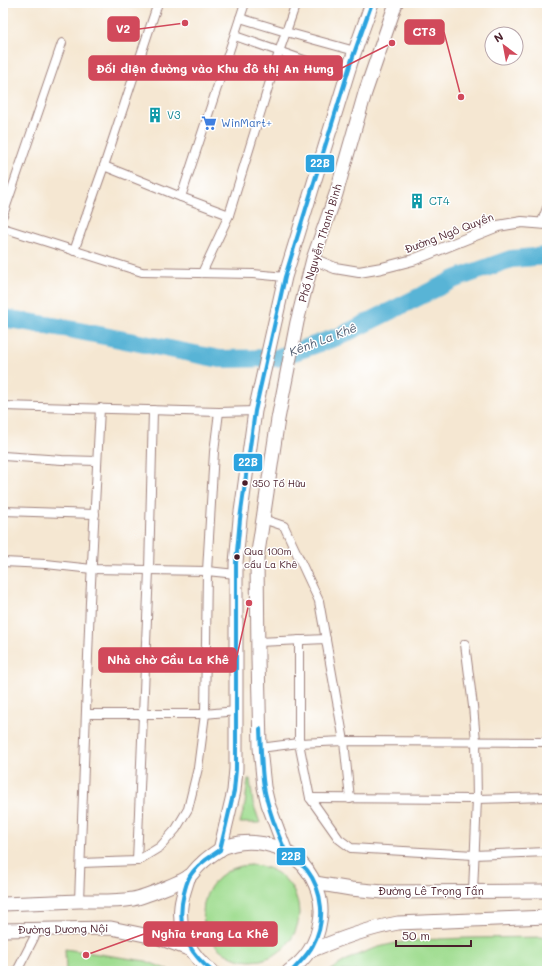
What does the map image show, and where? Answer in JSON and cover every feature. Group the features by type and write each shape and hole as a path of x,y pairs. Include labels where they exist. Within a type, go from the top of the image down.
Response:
{"main road":[{"name":"Phố Nguyễn Thanh Bình","path":"255,411 285,277 347,75 372,3"},
{"name":"Phố Nguyễn Thanh Bình","path":"263,519 280,406 297,322 313,259 336,194 365,93 396,3"},
{"path":"220,850 234,791 236,769 236,574 240,519 255,411"},
{"path":"263,519 258,559 260,748 264,787 268,804 286,852"},
{"path":"3,904 110,901 134,898 157,891 189,876 202,863 220,850 232,845 260,843 273,846 286,852 307,870 315,883 320,899 321,916 319,931 310,951 289,971"},
{"path":"189,876 183,894 181,923 191,950 198,960 212,971"},
{"name":"Đường Lê Trọng Tấn","path":"315,883 351,889 383,892 547,891"},
{"path":"310,951 360,932 398,923 547,917"},
{"name":"Đường Dương Nội","path":"3,930 111,928 159,938 191,950"}],"street":[{"path":"74,251 158,3"},
{"path":"181,197 245,3"},
{"path":"202,273 229,215 279,52 296,3"},
{"path":"240,18 355,51"},
{"path":"235,36 347,75"},
{"path":"3,214 62,43"},
{"path":"104,166 229,215"},
{"path":"544,224 547,208"},
{"name":"Đường Ngô Quyền","path":"313,259 335,268 359,272 413,260 498,226 522,222 544,224"},
{"path":"3,228 142,272 253,274 285,277"},
{"path":"3,406 218,412 255,411"},
{"path":"79,901 100,408"},
{"path":"138,861 153,410"},
{"path":"81,863 138,861 160,847 176,829 188,809 198,768 205,714 207,571 214,452 218,412"},
{"path":"3,456 97,461"},
{"path":"3,511 95,514"},
{"path":"263,519 284,526 319,601 344,741 350,799"},
{"path":"3,562 46,564 92,569 207,571 236,574"},
{"path":"299,640 299,743 310,798 339,839 351,848 474,855 547,852"},
{"path":"258,642 326,640"},
{"path":"465,644 476,741 477,798 473,892"},
{"path":"86,714 205,714 236,712"},
{"path":"260,748 299,743 344,741 547,742"},
{"path":"310,798 547,797"},
{"path":"17,971 38,930"}],"green space":[{"path":"248,779 250,779 253,803 260,823 240,823 245,804"},
{"path":"251,865 269,869 278,873 285,879 291,886 295,895 299,913 295,931 291,940 285,947 278,953 269,957 251,961 233,957 224,953 217,947 211,940 207,931 203,913 207,895 211,886 217,879 224,873 233,869"},
{"path":"547,937 547,971 329,971 346,960 379,947 395,943 467,938"},
{"path":"65,949 146,961 171,971 66,971"}],"waterway":[{"name":"Kênh La Khê","path":"3,318 64,328 220,359 277,358 340,336 455,279 511,259 547,256"}],"transit line":[{"name":"22B","path":"212,971 203,963 190,946 185,936 181,916 184,893 190,875 201,863 220,850 234,791 236,769 236,563 240,519 255,411 285,277 351,62 372,3"},
{"name":"22B","path":"260,729 264,787 267,802 285,850 307,870 317,887 321,907 320,927 313,945 309,952 292,971"}],"place":[{"name":"V2","path":"185,23"},
{"name":"Đối diện đường vào Khu đô thị An Hưng","path":"392,43"},
{"name":"CT3","path":"461,97"},
{"name":"V3","path":"155,115"},
{"name":"WinMart+","path":"209,123"},
{"name":"CT4","path":"417,201"},
{"name":"350 Tố Hữu","path":"245,483"},
{"name":"Qua 100m cầu La Khê","path":"237,557"},
{"name":"Nhà chờ Cầu La Khê","path":"249,603"},
{"name":"Nghĩa trang La Khê","path":"86,955"}]}
